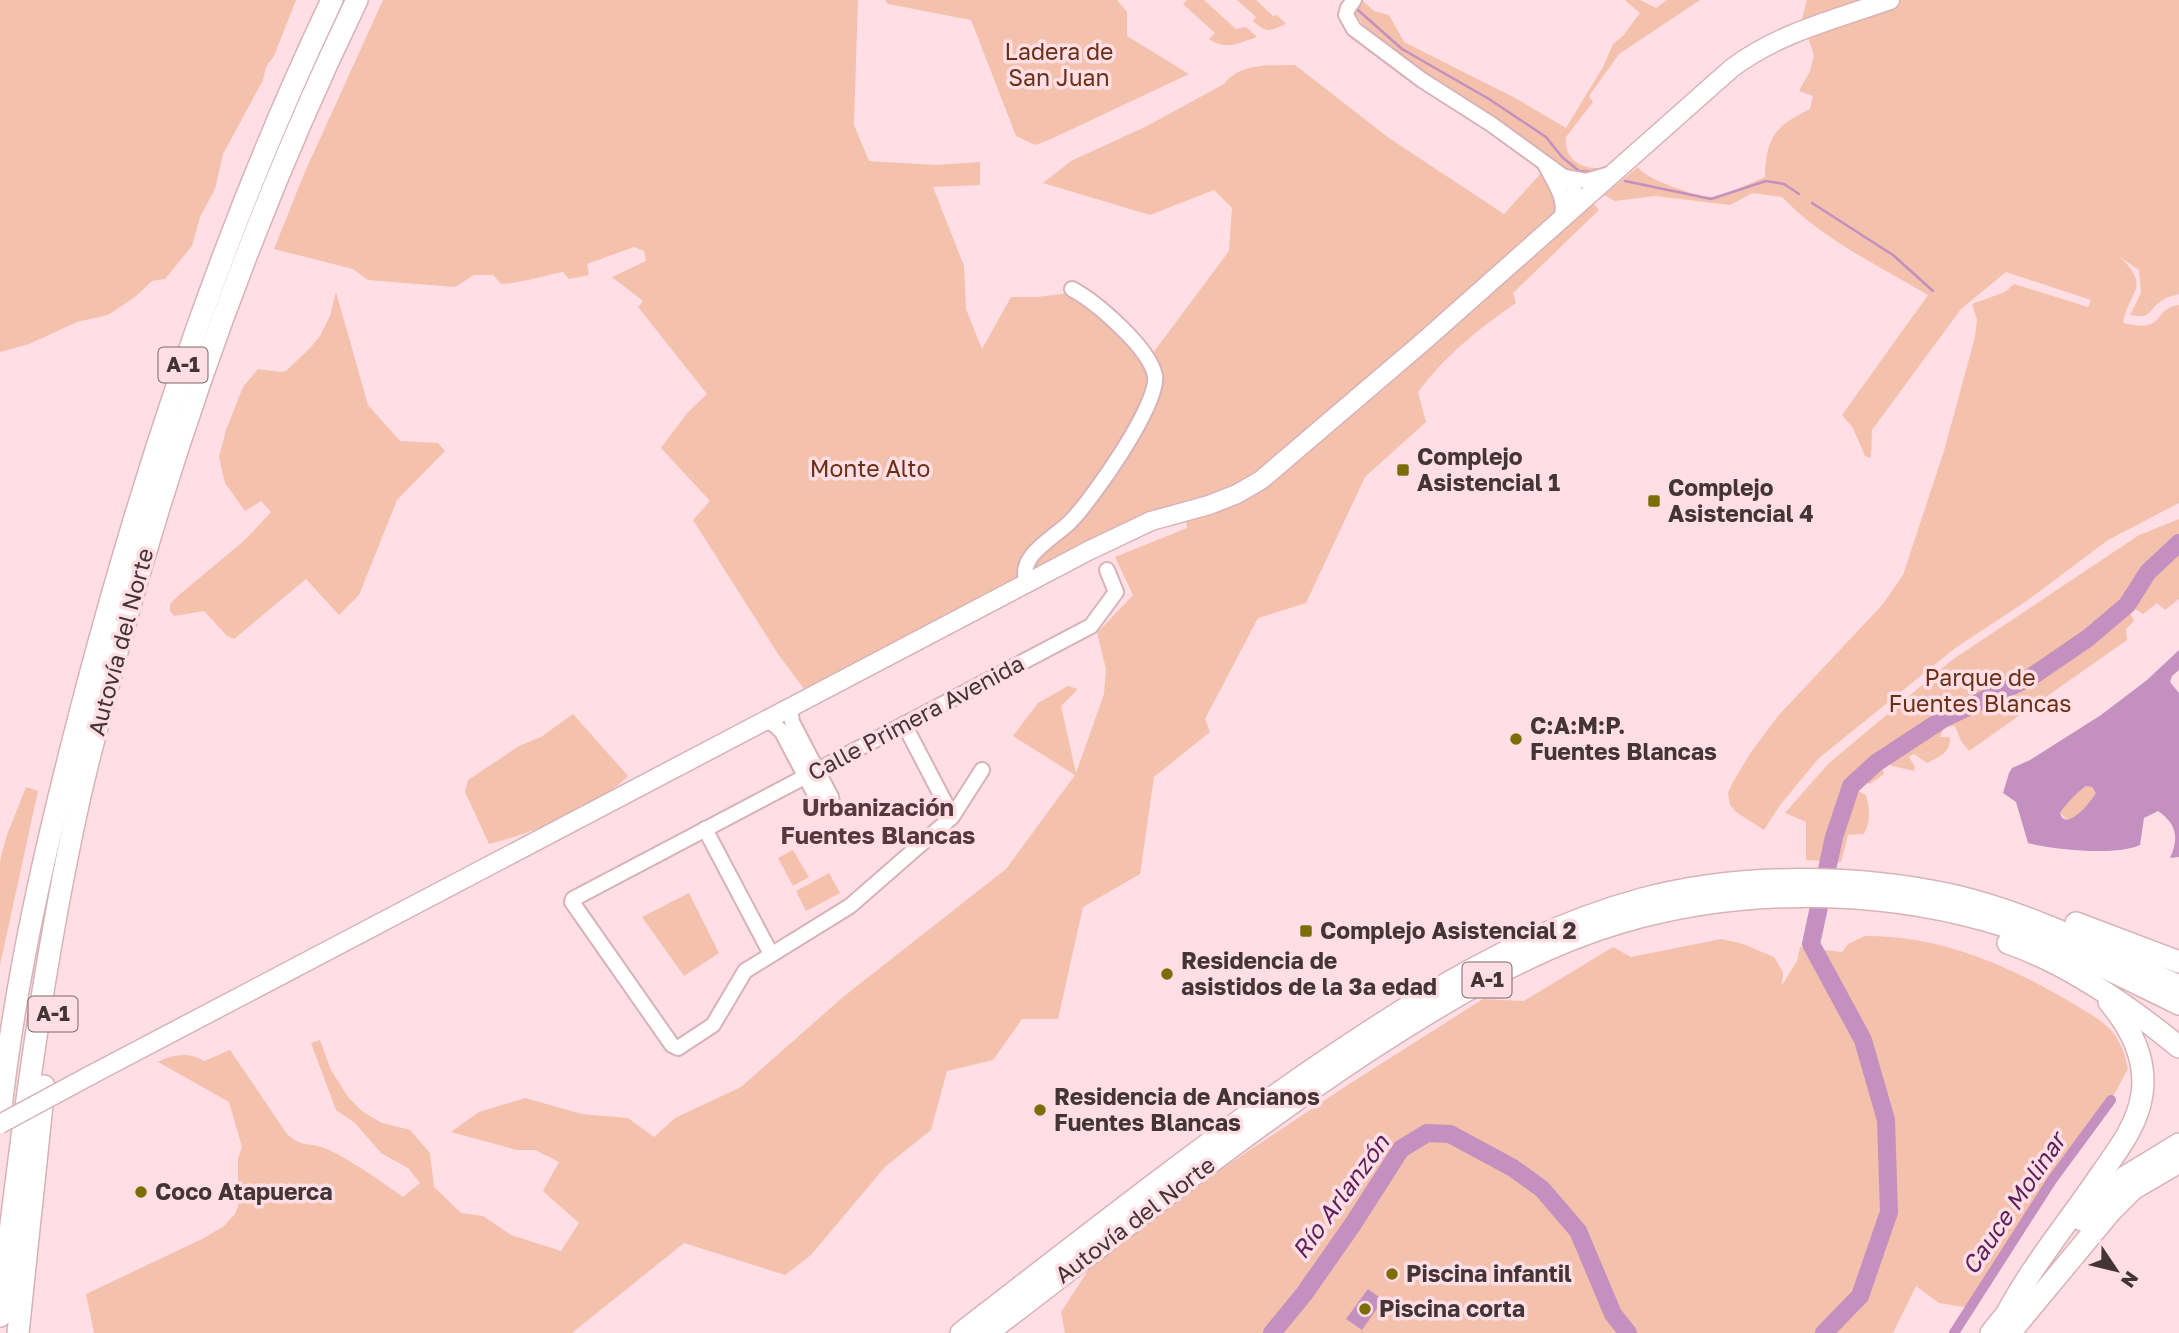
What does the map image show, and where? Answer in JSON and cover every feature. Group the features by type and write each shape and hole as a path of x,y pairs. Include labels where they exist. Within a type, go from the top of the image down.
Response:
{"highway":[{"name":"Autovía del Norte","path":"0,1112 27,942 43,863 72,743 137,506 220,261 332,0"},
{"name":"Autovía del Norte","path":"0,1316 37,1024 78,804 142,561 178,445 242,267 311,97 357,0"},
{"name":"A-1","path":"18,1333 31,1190 49,1046 72,889 106,696"},
{"path":"1752,891 1834,874 1928,908 2015,930 2179,1004"},
{"name":"Autovía del Norte","path":"961,1333 1220,1135 1383,1021 1448,982 1555,929 1612,908 1674,893 1692,883 1752,891"},
{"path":"1752,891 1836,906 1882,893 1941,885 2014,902 2179,962"},
{"name":"Autovía del Norte","path":"987,1333 1261,1124 1467,990 1556,947 1622,922 1752,891"},
{"path":"1882,893 1920,917 1975,931 2026,949 2134,1012 2179,1047"},
{"path":"1882,893 1956,897 2023,916 2085,941 2179,986"},
{"path":"2008,1311 2042,1257 2123,1142 2137,1115 2142,1096 2141,1061 2133,1037 2124,1020 2109,1002 2083,980"},
{"path":"1991,1333 2105,1196 2126,1177 2179,1144"},
{"path":"2009,1333 2111,1211 2133,1189 2179,1162"}],"main road":[{"path":"0,1112 89,1076 1027,583 1151,521 1209,505 1254,485 1331,422 1570,205 1754,51 1788,35 1890,0"}],"street":[{"path":"1354,0 1346,15 1354,29 1422,80 1564,177 1574,189 1570,205"},
{"path":"1544,163 1570,205"},
{"path":"1564,177 1586,181 1611,173"},
{"path":"1027,583 1025,570 1033,554 1086,505 1139,421 1154,384 1150,361 1141,349 1096,303 1072,289"},
{"name":"Calle Primera Avenida","path":"771,954 745,971 713,1025 674,1048 572,900 1091,626 1116,592 1107,570"},
{"path":"790,707 792,722 811,774"},
{"path":"766,720 782,732 811,774"},
{"path":"904,724 953,816"},
{"path":"705,829 771,954 850,906 953,816 982,771"}],"green space":[{"path":"0,0 296,0 274,56 266,67 263,80 223,154 215,189 200,217 192,246 165,279 152,281 135,297 108,315 77,322 29,344 0,352"},
{"name":"Monte Alto","path":"383,0 858,0 854,125 869,161 936,165 980,162 980,185 933,187 964,266 966,309 982,349 1011,297 1078,292 1150,357 1229,251 1232,208 1214,190 1150,215 1043,183 1071,161 1147,126 1247,69 1295,65 1389,138 1504,214 1543,171 1558,201 1555,212 1420,335 1431,347 1593,203 1599,210 1513,293 1516,303 1463,343 1418,392 1426,422 1365,477 1306,603 1258,618 1205,719 1210,732 1154,777 1140,874 1083,907 1058,1019 1022,1019 993,1060 947,1071 931,1130 885,1167 811,1255 785,1275 684,1243 572,1333 94,1333 86,1294 202,1239 224,1226 238,1207 238,1159 242,1147 229,1102 158,1062 175,1056 193,1056 204,1061 230,1050 287,1134 297,1142 321,1147 337,1154 403,1197 420,1183 408,1168 381,1153 355,1123 336,1110 311,1043 320,1040 331,1070 348,1097 363,1112 382,1123 410,1130 430,1153 434,1187 461,1213 483,1216 511,1235 561,1251 579,1223 543,1191 559,1162 535,1150 517,1150 451,1132 479,1112 525,1098 582,1114 628,1118 654,1137 675,1118 741,1087 843,997 1006,869 1075,775 1013,736 1038,703 1068,686 1078,689 1061,706 1076,773 1104,694 1106,669 1097,633 1133,595 1115,557 1187,528 1184,502 1150,511 804,689 778,654 693,520 710,501 661,448 687,413 707,394 638,307 643,301 612,277 646,261 644,251 634,247 587,264 589,275 569,279 563,272 501,284 493,275 474,275 455,287 368,280 353,269 274,249 304,174"},
{"name":"Ladera de San Juan","path":"885,0 1117,0 1127,12 1127,36 1189,74 1035,145 1016,136 971,20 888,4"},
{"path":"1187,0 1204,0 1236,29 1246,27 1257,37 1233,45 1215,43 1209,39 1215,33 1183,4"},
{"path":"1237,0 1256,0 1286,24 1266,30 1253,21 1256,17"},
{"path":"1362,0 1374,11 1389,15 1404,42 1517,99 1566,128 1603,67 1613,44 1623,36 1640,13 1625,0 1640,0 1656,8 1667,0 1700,0 1619,54 1589,96 1593,102 1566,137 1566,144 1567,151 1574,160 1585,166 1598,168 1598,171 1579,174 1568,170 1395,54 1363,24 1353,10"},
{"path":"1807,0 2179,0 2179,294 2163,300 2148,314 2130,315 2141,293 2139,270 2120,257 2130,267 2137,283 2123,323 2137,326 2153,323 2170,307 2179,305 2179,503 2108,540 2028,600 1954,649 1819,758 1780,805 1764,830 1736,812 1730,805 1728,793 1749,755 1778,716 1883,604 1903,575 1944,451 1975,337 1977,320 1972,304 2005,292 2014,284 2088,307 2091,300 2006,272 1961,309 1872,430 1871,458 1865,456 1853,428 1842,415 1928,295 1833,239 1782,197 1753,193 1730,205 1655,196 1615,201 1604,195 1638,167 1661,182 1713,197 1765,177 1770,142 1775,134 1788,121 1810,109 1813,96 1799,91 1810,71 1814,55 1802,19"},
{"path":"336,292 368,405 400,441 438,443 445,451 397,500 359,595 339,615 306,579 234,639 227,636 204,611 174,616 170,611 170,604 246,539 271,512 261,501 245,511 225,483 219,457 226,430 243,387 258,369 286,371 310,348 320,336 330,316"},
{"name":"Parque de Fuentes Blancas","path":"2179,519 2179,599 2165,610 2157,603 2143,614 2135,609 2130,613 2134,621 2126,629 2127,640 1969,751 1955,726 1944,727 1940,737 1950,737 1950,743 1940,756 1927,763 1914,754 1909,757 1915,767 1914,771 1892,766 1887,762 1882,767 1884,774 1870,784 1860,781 1856,790 1866,795 1868,824 1864,834 1848,835 1841,862 1806,860 1806,822 1785,813 1828,764 1952,660 2139,535"},
{"path":"573,714 628,776 615,788 582,809 525,833 489,844 465,792 468,780 519,746 541,737"},
{"path":"2086,786 2092,787 2097,793 2080,813 2067,820 2060,813"},
{"path":"26,787 38,791 0,965 0,861"},
{"path":"793,850 809,877 793,886 778,858"},
{"path":"829,873 840,893 806,911 796,891"},
{"path":"689,893 719,953 684,976 642,917"},
{"path":"1865,936 1892,937 1944,946 2020,975 2101,1022 2117,1039 2125,1058 2128,1069 2111,1100 2052,1180 1970,1308 1939,1303 1916,1286 1893,1333 1065,1333 1061,1312 1091,1266 1220,1170 1483,999 1524,1001 1613,947 1631,957 1721,939 1743,944 1774,957 1783,972 1782,985 1797,961 1800,947 1842,952 1848,944"}],"shaded area":[{"path":"2179,650 2179,670 2170,682 2179,693 2179,857 2170,858 2175,844 2173,826 2158,811 2144,818 2140,845 2130,848 2086,851 2028,843 2016,802 2003,793 2012,768 2030,760 2101,715 2147,680","holes":["2086,786 2092,787 2096,793 2083,809 2067,820 2062,818 2060,813 2072,798"]},
{"name":"Piscina corta","path":"1368,1289 1383,1300 1362,1330 1346,1319"}],"waterway":[{"path":"1358,10 1402,49 1489,99 1546,137 1562,157 1579,171 1595,172"},
{"path":"1625,181 1711,199 1766,181 1784,184 1799,194"},
{"path":"1812,203 1893,255 1933,291"},
{"name":"Río Arlanzón","path":"1824,1333 1860,1296 1889,1212 1886,1120 1863,1040 1811,944 1834,837 1851,786 1876,763 1943,719 2031,677 2088,638 2127,605 2148,572 2179,543"},
{"name":"Cauce Molinar","path":"1954,1333 2052,1180 2111,1100"},
{"name":"Río Arlanzón","path":"1272,1333 1304,1294 1401,1149 1427,1133 1450,1134 1513,1168 1542,1189 1578,1231 1613,1314 1628,1333"}],"place":[{"name":"Complejo Asistencial 1","path":"1403,470"},
{"name":"Complejo Asistencial 4","path":"1654,501"},
{"name":"C:A:M:P. Fuentes Blancas","path":"1516,739"},
{"name":"Complejo Asistencial 2","path":"1306,931"},
{"name":"Residencia de asistidos de la 3ª edad","path":"1167,974"},
{"name":"Residencia de Ancianos Fuentes Blancas","path":"1040,1110"},
{"name":"Coco Atapuerca","path":"141,1192"},
{"name":"Piscina infantil","path":"1392,1274"},
{"name":"Piscina corta","path":"1365,1309"}],"district":[{"name":"Urbanización Fuentes Blancas","path":"878,822"}]}
